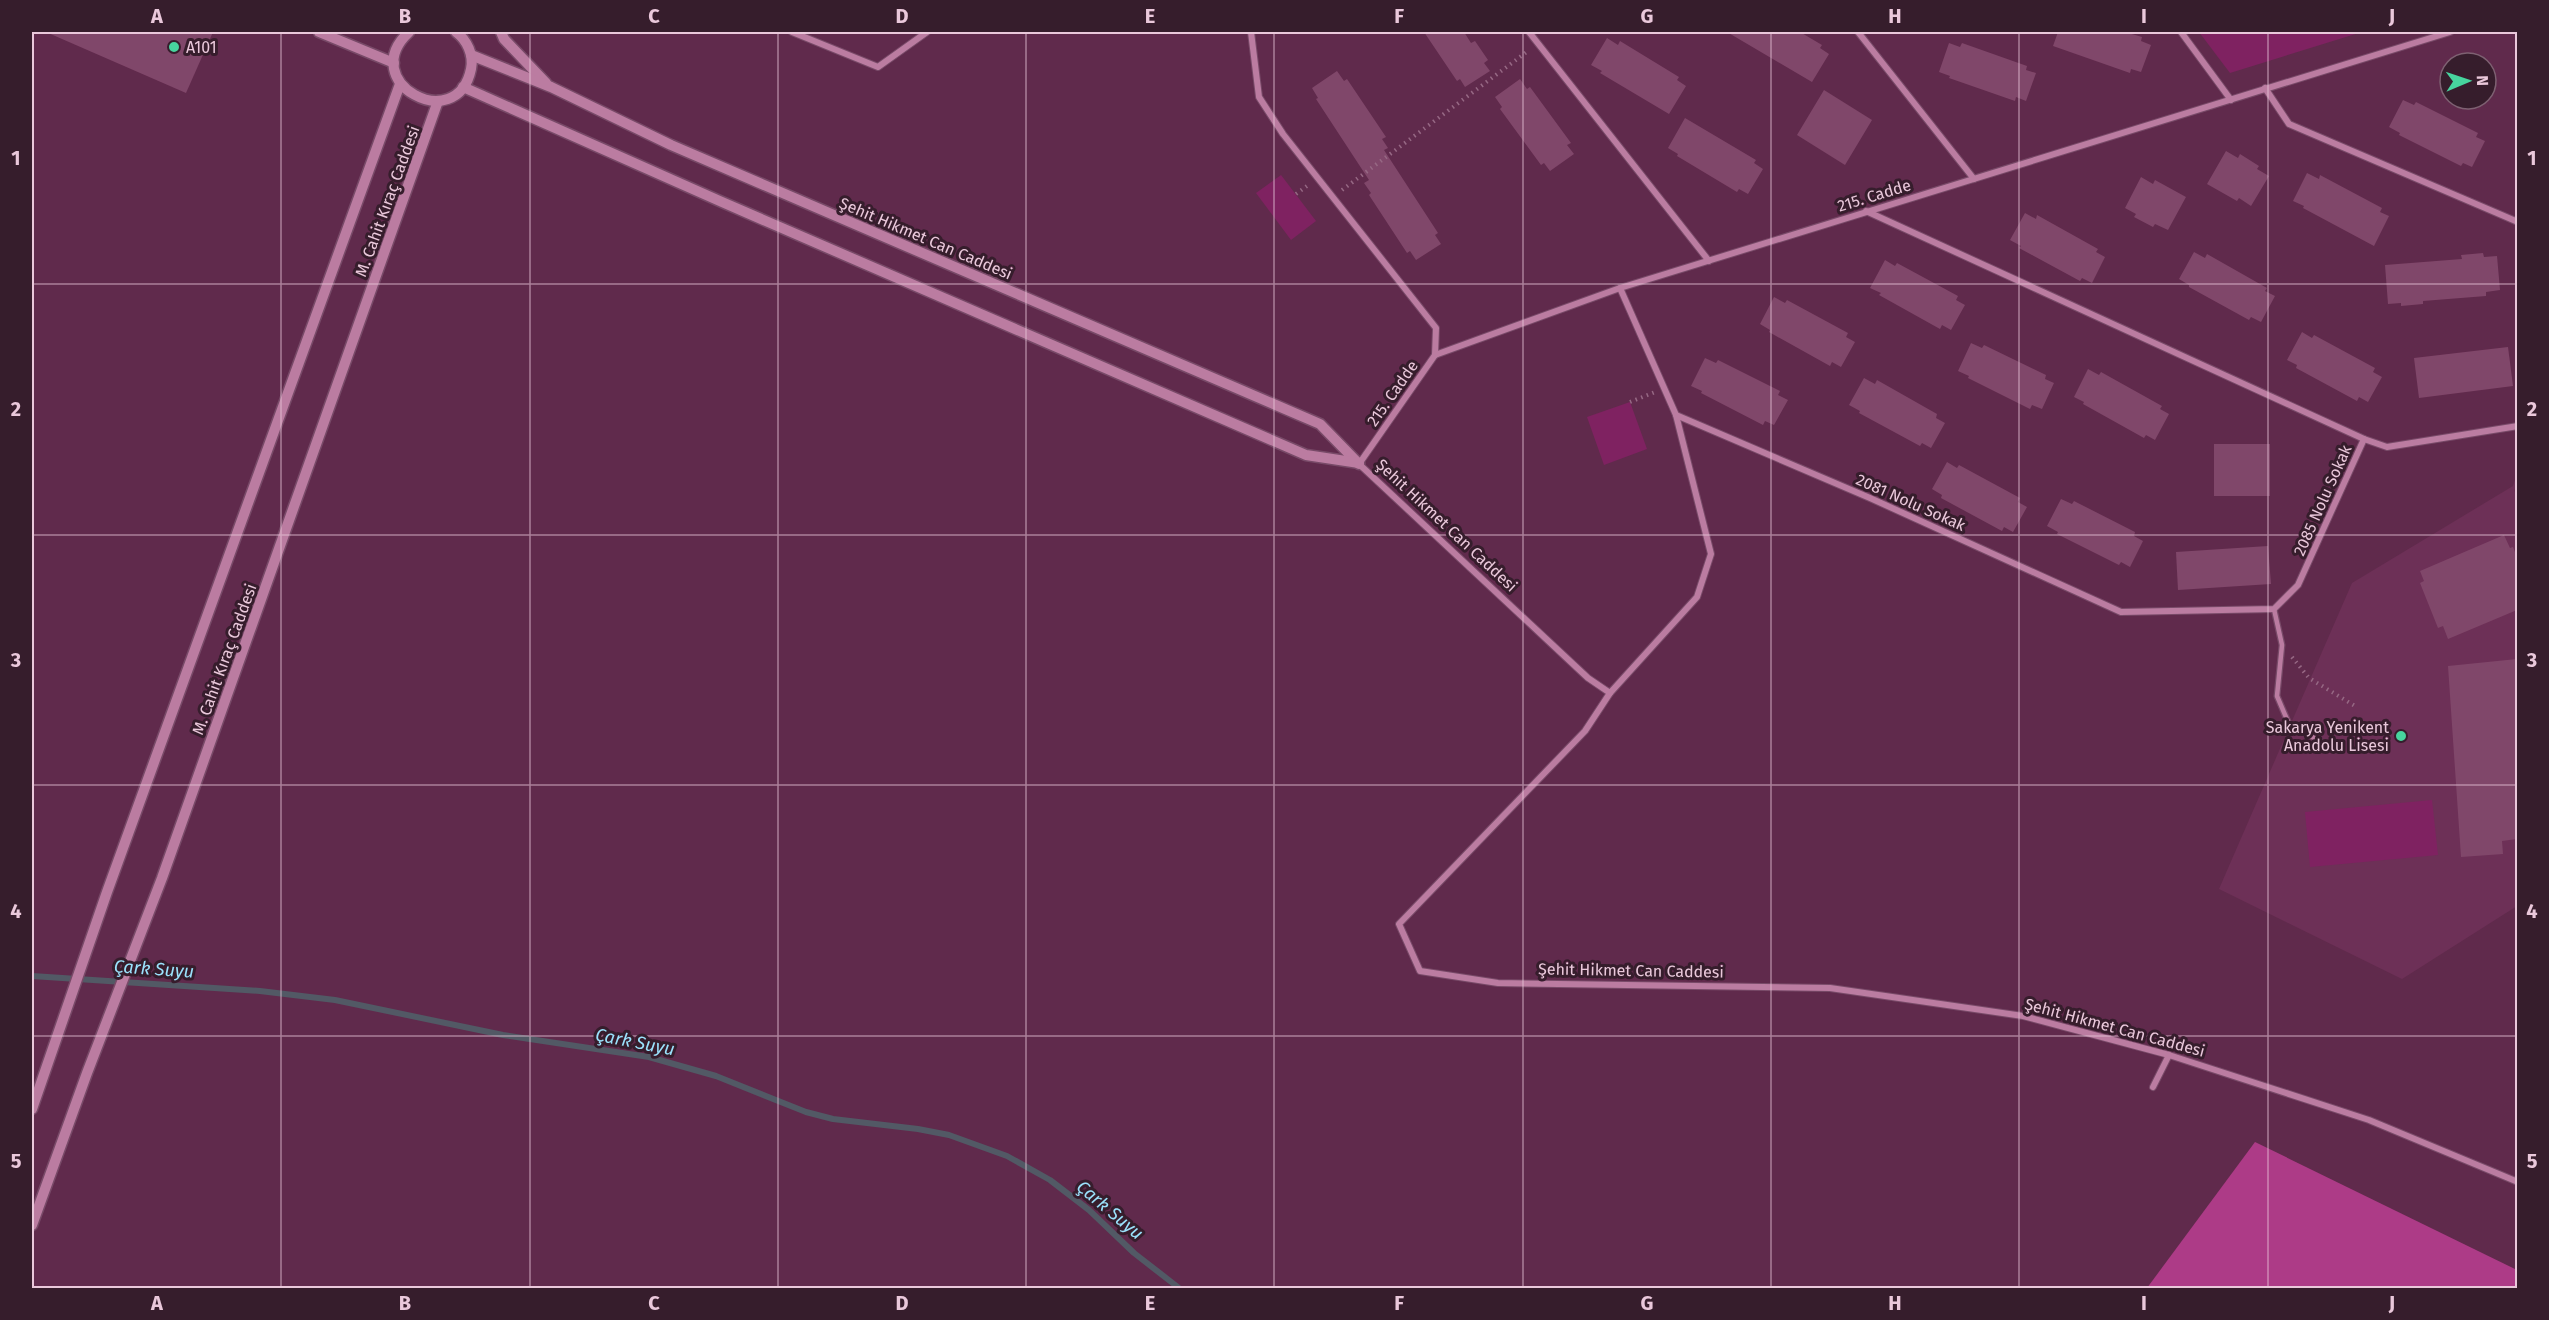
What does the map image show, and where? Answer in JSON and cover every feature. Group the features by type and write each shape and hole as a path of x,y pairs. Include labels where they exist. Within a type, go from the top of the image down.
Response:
{"street":[{"path":"320,32 394,63"},
{"path":"409,32 402,38 396,50 394,63 400,84 417,98 438,101 463,87 471,66 471,55 459,32"},
{"path":"501,32 504,39 550,87"},
{"path":"792,32 878,67 927,32"},
{"path":"1251,32 1259,97 1283,135 1436,328 1435,355"},
{"path":"1529,32 1709,261"},
{"path":"1858,32 1974,179"},
{"path":"2181,32 2231,100"},
{"name":"215. Cadde","path":"1359,464 1435,355 1620,288 2450,32"},
{"name":"Şehit Hikmet Can Caddesi","path":"471,55 550,87 671,145 1320,424 1359,464 1588,678 1610,693 1584,731 1399,924 1420,971 1498,983 1830,988 2023,1016 2169,1055 2369,1120 2517,1182"},
{"name":"M. Cahit Kıraç Caddesi","path":"32,1109 107,892 400,84"},
{"name":"Şehit Hikmet Can Caddesi","path":"463,87 733,207 1306,455 1359,464"},
{"path":"2265,88 2289,124 2517,222"},
{"name":"M. Cahit Kıraç Caddesi","path":"32,1225 87,1073 162,878 438,101"},
{"path":"1866,211 2364,439"},
{"path":"1610,693 1697,597 1711,554 1676,415 1620,288"},
{"name":"2081 Nolu Sokak","path":"1676,415 1870,498 2121,612 2274,609"},
{"name":"2085 Nolu Sokak","path":"2274,609 2298,585 2364,439 2387,447 2517,426"},
{"path":"2153,1087 2169,1055"}],"lane":[{"path":"2274,609 2282,645 2277,696 2289,724 2336,750"}],"path":[{"path":"1332,198 1539,44"},
{"path":"1630,402 1665,388"},
{"path":"2282,645 2309,678 2355,706"}],"shaded area":[{"path":"2199,32 2362,32 2230,73"},
{"path":"1281,175 1316,221 1291,240 1256,193"},
{"path":"1630,402 1647,449 1604,465 1587,417"},
{"name":"Sakarya Yenikent Anadolu Lisesi","path":"2517,474 2517,494 2514,489 2518,502 2517,906 2402,979 2219,889 2352,583 2513,486"},
{"path":"2432,800 2438,855 2310,867 2305,812"},
{"path":"2255,1142 2517,1270 2517,1288 2147,1288"}],"building":[{"path":"46,32 213,32 186,93"},
{"path":"1424,32 1464,32 1471,43 1475,41 1488,60 1484,63 1490,71 1465,87 1460,79 1457,81"},
{"path":"1727,32 1800,32 1822,45 1820,48 1829,54 1812,82"},
{"path":"2058,32 2125,32 2142,37 2141,41 2151,45 2141,72 2131,69 2130,73 2053,46"},
{"path":"1607,38 1618,45 1620,41 1679,77 1677,80 1686,86 1669,114 1600,73 1602,71 1591,65"},
{"path":"1949,43 1960,47 1962,43 2027,66 2026,70 2036,73 2026,101 2016,97 2015,101 1949,78 1950,76 1939,72"},
{"path":"1337,71 1344,81 1347,79 1386,137 1382,139 1388,148 1384,150 1438,233 1435,235 1441,244 1416,260 1410,251 1407,253 1369,195 1371,193 1364,183 1369,180 1316,99 1318,98 1312,88"},
{"path":"1520,79 1527,89 1530,87 1571,143 1567,145 1574,154 1550,171 1544,163 1541,165 1500,109 1502,107 1495,97"},
{"path":"1824,90 1872,120 1845,165 1797,135"},
{"path":"2403,100 2414,105 2416,102 2478,133 2476,137 2485,141 2472,167 2463,163 2461,166 2399,135 2400,133 2389,127"},
{"path":"1685,118 1756,160 1754,163 1763,169 1748,194 1739,189 1737,192 1677,156 1678,154 1668,148"},
{"path":"2226,151 2238,158 2240,154 2259,166 2257,169 2269,176 2251,206 2207,184"},
{"path":"2307,173 2319,179 2320,175 2382,208 2380,212 2389,216 2374,246 2293,201"},
{"path":"2141,177 2153,184 2155,180 2186,197 2168,230 2155,224 2153,227 2134,217 2136,214 2125,208"},
{"path":"2025,213 2036,219 2037,215 2098,249 2096,252 2105,257 2092,283 2082,278 2080,281 2019,248 2021,246 2010,240"},
{"path":"2194,252 2205,258 2207,254 2267,288 2265,291 2275,296 2261,322 2251,317 2249,320 2189,287 2179,279"},
{"path":"2483,253 2484,257 2497,256 2500,290 2486,292 2486,296 2423,301 2423,304 2401,306 2401,303 2388,304 2385,265 2462,259 2461,255"},
{"path":"1885,260 1895,266 1897,263 1958,296 1956,300 1965,305 1951,330 1942,325 1940,329 1870,288"},
{"path":"1774,297 1785,303 1787,300 1848,333 1846,337 1855,342 1841,367 1832,362 1830,366 1769,332 1770,330 1760,324"},
{"path":"2302,332 2312,338 2314,335 2375,368 2373,372 2382,377 2368,402 2359,397 2357,401 2296,368 2297,365 2287,360"},
{"path":"1971,343 1982,348 1984,345 2046,375 2045,379 2054,383 2042,409 2032,405 2030,409 1958,371"},
{"path":"2508,347 2513,386 2419,398 2414,358"},
{"path":"1705,358 1716,363 1718,360 1780,391 1778,395 1788,400 1774,425 1765,421 1763,425 1691,386"},
{"path":"2088,369 2099,375 2101,372 2162,406 2160,409 2169,414 2155,440 2146,435 2144,438 2074,397"},
{"path":"1864,378 1875,384 1877,380 1937,414 1936,418 1945,423 1931,448 1922,443 1920,446 1859,413 1860,411 1849,405"},
{"path":"2214,444 2270,444 2270,496 2214,496"},
{"path":"1947,462 1957,468 1959,465 2020,498 2018,502 2027,507 2013,532 2004,527 2002,531 1941,498 1942,495 1932,489"},
{"path":"2061,499 2072,504 2074,501 2135,532 2134,536 2143,541 2130,567 2121,562 2119,565 2057,534 2058,532 2047,526"},
{"path":"2504,535 2517,557 2517,610 2448,639 2443,626 2438,628 2420,583 2424,581 2420,571"},
{"path":"2268,546 2271,584 2178,590 2176,552"},
{"path":"2517,659 2517,839 2502,841 2503,854 2461,857 2448,666"}],"waterway":[{"name":"Çark Suyu","path":"32,976 260,991 335,1000 503,1035 649,1057 716,1076 806,1112 833,1119 949,1135 1007,1156 1050,1180 1089,1210 1134,1253 1179,1288"}],"place":[{"name":"A101","path":"174,47"},
{"name":"Sakarya Yenikent Anadolu Lisesi","path":"2401,736"}]}
